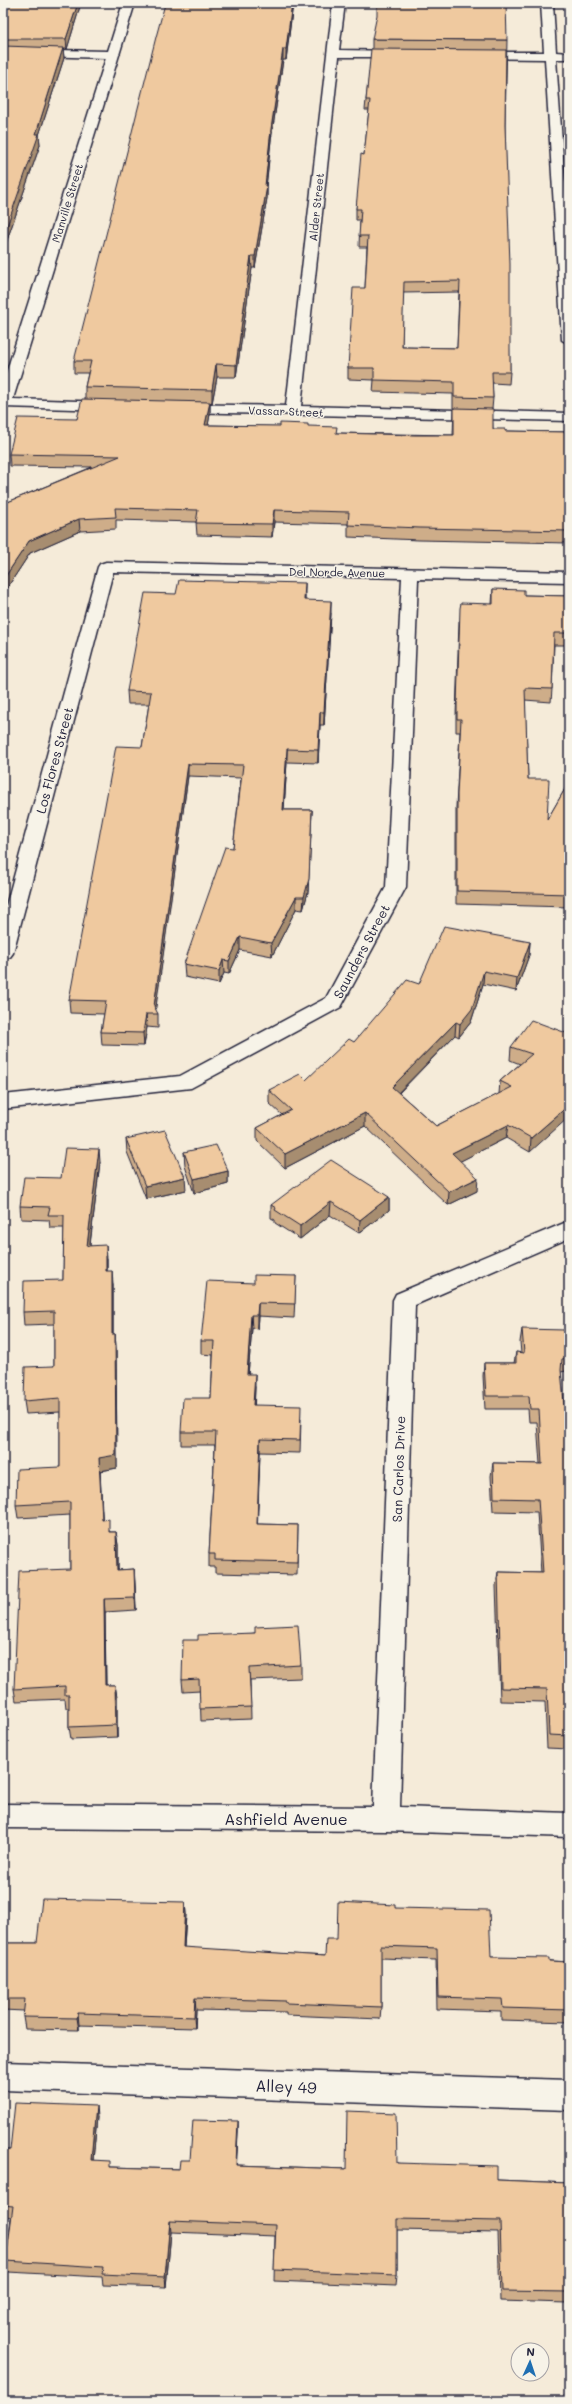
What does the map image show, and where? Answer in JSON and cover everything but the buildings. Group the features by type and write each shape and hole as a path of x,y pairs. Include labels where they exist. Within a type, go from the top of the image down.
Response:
{"street":[{"name":"Manville Street","path":"4,403 129,3"},
{"name":"Alder Street","path":"293,411 339,3"},
{"path":"547,3 552,56 569,340"},
{"path":"3,52 114,55"},
{"path":"333,53 411,54"},
{"path":"466,54 569,56"},
{"path":"4,403 121,406"},
{"name":"Vassar Street","path":"168,408 569,417"},
{"name":"Del Norde Avenue","path":"106,567 569,577"},
{"name":"Los Flores Street","path":"3,953 106,567"},
{"name":"Saunders Street","path":"3,1102 184,1083 334,1002 396,887 410,574"},
{"name":"San Carlos Drive","path":"386,1819 404,1300 569,1229"},
{"name":"Ashfield Avenue","path":"3,1816 386,1819 569,1825"},
{"name":"Alley 49","path":"3,2076 569,2095"}]}
